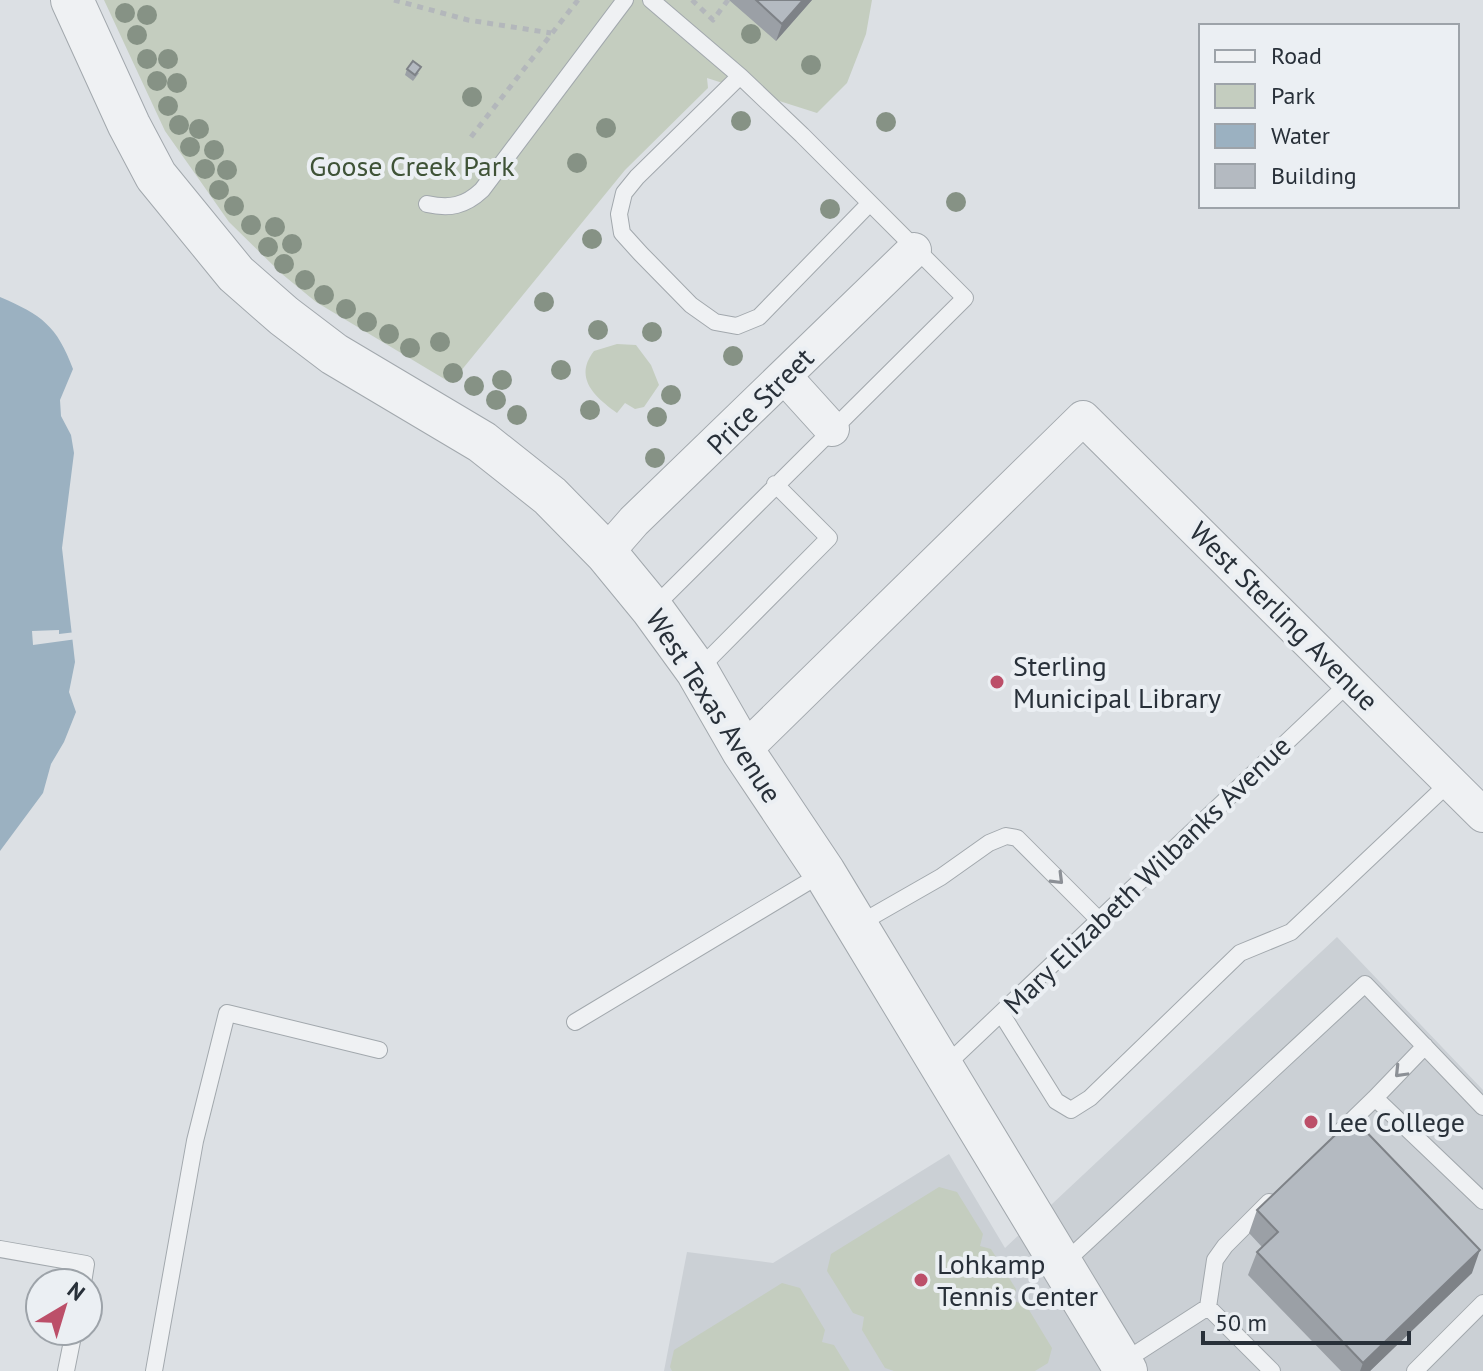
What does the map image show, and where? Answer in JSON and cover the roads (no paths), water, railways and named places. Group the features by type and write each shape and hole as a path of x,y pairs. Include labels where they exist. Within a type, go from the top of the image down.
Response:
{"street":[{"name":"West Texas Avenue","path":"72,0 156,176 236,274 334,354 482,442 550,496 606,553 652,609 697,671 743,751 824,872 1124,1367"},
{"name":"Price Street","path":"606,553 634,521 914,250"},
{"path":"784,376 832,429"},
{"name":"West Sterling Avenue","path":"743,751 1083,418 1483,815"}],"lane":[{"path":"427,204 456,206 470,201 482,190 625,0"},
{"path":"651,0 740,76 965,298 652,609"},
{"path":"740,76 624,193 619,214 622,233 672,287 715,322 737,326 759,317 869,204"},
{"path":"697,671 829,538 775,484"},
{"name":"Mary Elizabeth Wilbanks Avenue","path":"943,1069 1351,681"},
{"path":"1001,1013 1056,1101 1071,1110 1090,1098 1240,953 1291,932 1450,782"},
{"path":"856,925 941,877 989,843 1006,836 1017,838 1099,920"},
{"path":"575,1022 824,872"},
{"path":"1062,1265 1365,984 1483,1107"},
{"path":"154,1371 195,1141 227,1013 379,1050"},
{"path":"1332,1140 1425,1046"},
{"path":"1375,1098 1483,1201"},
{"path":"1124,1367 1208,1307 1215,1260 1278,1193"},
{"path":"0,1249 86,1264 86,1267"},
{"path":"1415,1371 1483,1303"},
{"path":"1208,1307 1272,1371"},
{"path":"66,1371 71,1347"}],"water":[{"path":"0,297 27,310 46,324 61,342 73,369 60,400 61,416 71,435 74,453 62,548 75,662 69,692 76,712 51,764 43,793 0,851"}],"place":[{"name":"Sterling Municipal Library","path":"997,682"},
{"name":"Lee College","path":"1311,1122"},
{"name":"Lohkamp Tennis Center","path":"921,1280"}],"park label":[{"name":"Goose Creek Park","path":"412,166"}]}
